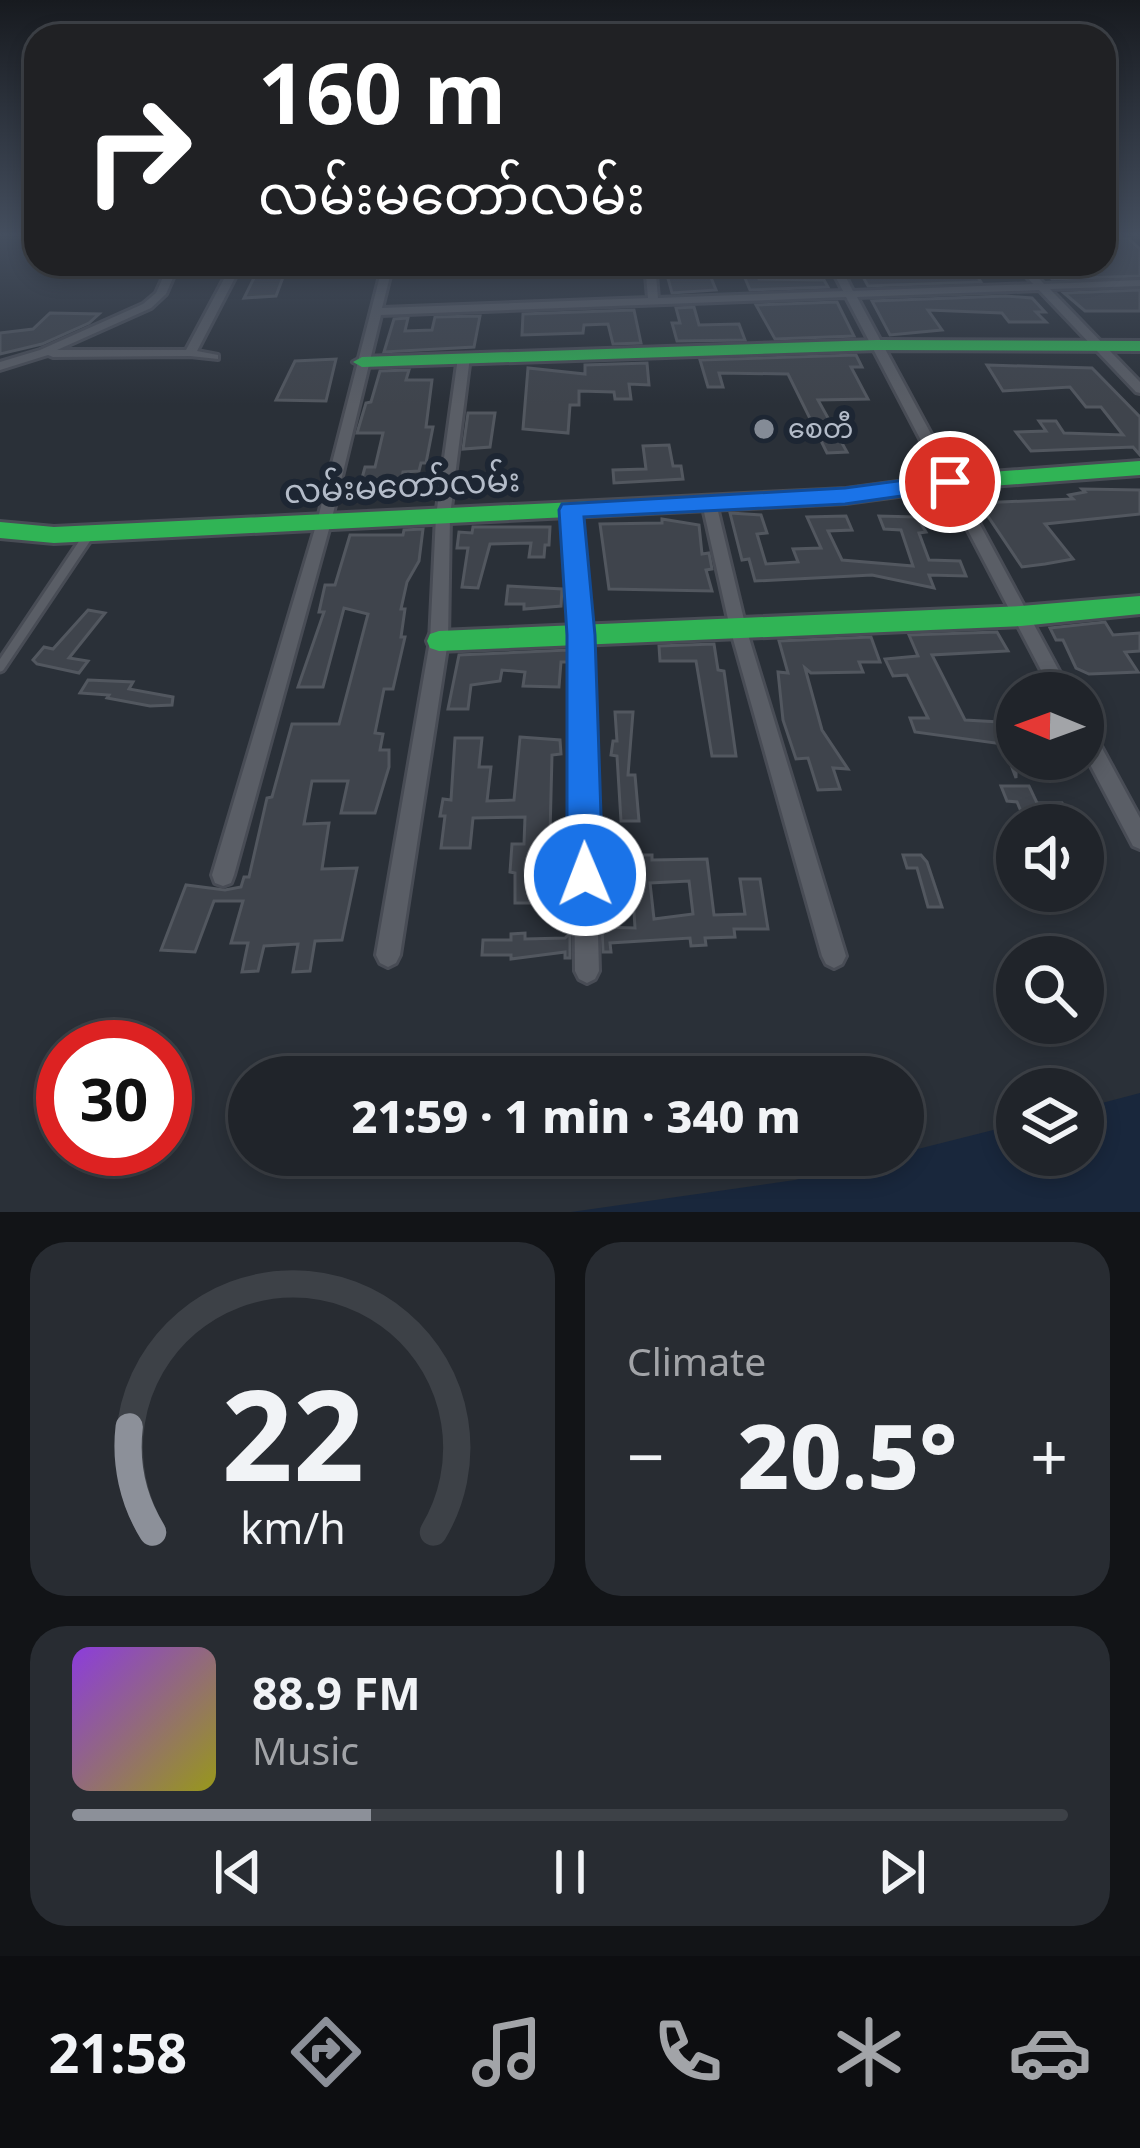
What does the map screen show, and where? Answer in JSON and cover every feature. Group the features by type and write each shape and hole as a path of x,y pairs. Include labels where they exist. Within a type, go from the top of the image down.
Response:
{"street":[{"path":"37,354 147,306 161,292"},
{"path":"190,353 223,292"},
{"path":"223,875 323,522 381,292"},
{"path":"652,292 653,300"},
{"path":"375,312 836,292"},
{"path":"848,292 1051,672"},
{"path":"1043,292 1140,389"},
{"path":"362,362 877,345 1140,346"},
{"path":"0,361 37,354 214,357"},
{"path":"388,955 440,641 443,516 464,357"},
{"name":"လမ်းမတော်လမ်း","path":"0,530 90,533 845,496 950,482 1140,468"},
{"path":"709,502 738,628 834,956"},
{"path":"571,510 581,635 587,971"},
{"path":"440,641 1021,616 1140,605"},
{"path":"1104,771 1140,839"}],"lane":[{"path":"0,667 90,533"}],"water":[{"path":"1140,1093 1140,1212 571,1212 811,1176 924,1176 924,1147 996,1129 996,1176 1104,1176 1104,1102"}],"building":[{"path":"247,292 278,292 276,296 244,298"},
{"path":"1140,292 1140,311 1085,311 1064,293"},
{"path":"1032,298 1045,312 1036,312 1046,322 1009,322 1002,313 928,310 942,330 890,335 872,301"},
{"path":"837,302 854,336 775,339 756,305"},
{"path":"694,307 699,325 739,324 745,340 677,341 672,323 680,323 676,308"},
{"path":"634,310 641,343 613,344 608,324 584,325 583,333 522,335 523,314"},
{"path":"50,313 99,314 42,344 0,354 0,333 33,329"},
{"path":"480,316 474,347 384,352 394,319 408,318 405,331 432,330 435,317"},
{"path":"856,355 862,367 851,367 868,399 818,400 847,452 827,453 788,374 719,373 723,387 708,387 700,360"},
{"path":"336,359 326,401 276,400 295,361"},
{"path":"647,363 649,385 629,384 631,399 615,399 614,392 579,391 579,405 570,405 568,433 523,429 528,368 585,374 585,365"},
{"path":"987,365 1092,368 1140,417 1140,455 1133,447 1031,451 1016,432 1046,431 1039,421 1056,421 1064,433 1123,435 1101,407 1086,407 1070,387 1003,391"},
{"path":"409,370 406,380 432,380 426,427 433,427 426,463 421,463 419,471 403,472 399,493 358,493 365,467 375,467 383,433 357,433 366,403 371,402 380,371"},
{"path":"468,413 495,413 490,447 463,449"},
{"path":"669,445 673,466 681,466 683,479 614,483 613,470 646,469 643,446"},
{"path":"1082,489 1140,490 1140,514 1045,524 1073,559 1045,564 1022,567 979,503 1073,499 1069,495 1085,492"},
{"path":"730,513 761,515 767,533 757,534 766,564 798,562 793,549 821,548 807,517 846,516 852,530 828,531 842,560 913,566 901,530 884,529 879,516 917,517 926,532 919,533 929,560 960,561 966,576 929,575 934,588 872,575 755,581 749,559 742,560"},
{"path":"662,519 699,525 702,554 709,553 712,569 706,570 712,591 609,589 600,524 662,523"},
{"path":"473,527 550,527 549,545 545,545 544,557 529,557 531,543 490,544 478,588 462,587 468,548 457,548 459,532 472,533"},
{"path":"423,529 419,561 407,582 401,609 405,609 401,637 405,637 393,689 384,689 375,733 383,734 380,750 389,750 389,767 375,813 341,813 348,781 312,781 304,824 329,823 322,869 357,868 342,940 315,941 310,971 293,972 298,944 264,946 258,971 242,972 248,943 231,943 243,901 214,901 195,952 161,950 186,885 225,890 241,887 244,877 249,877 267,798 272,797 292,724 339,724 368,614 344,608 323,687 298,687 324,612 319,612 325,585 335,585 350,535 403,535 404,530"},
{"path":"508,586 562,589 561,606 524,609 524,604 506,604"},
{"path":"88,610 105,613 69,658 88,661 79,673 33,660 44,647 53,649"},
{"path":"1105,622 1113,635 1140,633 1140,651 1125,652 1138,672 1076,668 1063,640 1056,640 1050,628"},
{"path":"997,632 1008,651 932,655 965,720 996,722 996,743 915,732 910,718 928,718 907,675 893,676 885,659 918,656 909,635"},
{"path":"871,637 880,662 859,662 863,672 811,673 805,668 822,730 848,769 833,768 840,789 818,790 808,758 796,759 783,720 778,672 788,673 779,641"},
{"path":"714,644 718,670 724,671 736,756 712,756 696,661 660,661 659,646"},
{"path":"568,650 568,662 561,662 559,687 523,686 525,672 502,670 500,681 471,685 468,709 448,709 459,655"},
{"path":"88,680 133,682 129,689 173,697 172,705 150,706 80,693"},
{"path":"615,712 633,712 628,775 635,775 639,821 621,821 617,756 611,755 613,741 617,741"},
{"path":"520,737 560,740 561,754 552,755 549,874 529,873 530,903 515,903 515,873 510,872 512,844 524,844 525,817 473,818 470,848 441,848 445,816 440,816 443,799 451,800 455,738 482,738 479,767 491,767 487,801 514,800"},
{"path":"1001,786 1029,786 1037,803 1062,804 1018,804 1007,801"},
{"path":"624,855 652,855 652,860 707,859 714,915 745,914 740,879 760,879 768,929 734,929 735,937 705,938 706,945 691,946 690,938 610,943 611,952 603,952 602,927 635,928 632,881 625,881","holes":["689,881 693,914 654,919 650,883"]},
{"path":"903,855 921,855 927,862 942,907 928,907 917,868 907,868"},
{"path":"525,933 525,939 565,938 570,933 570,958 565,958 565,952 511,959 511,955 482,955 483,940 511,940 511,934"}],"traffic: fast":[{"path":"362,362 877,345 1140,346"},
{"path":"0,530 54,535 846,496 950,482 1140,468"},
{"path":"439,641 1021,616 1140,605"}],"place":[{"name":"စေတီ","path":"764,429"}],"route":[{"path":"585,875 581,635 571,510 845,496 950,482"}]}
